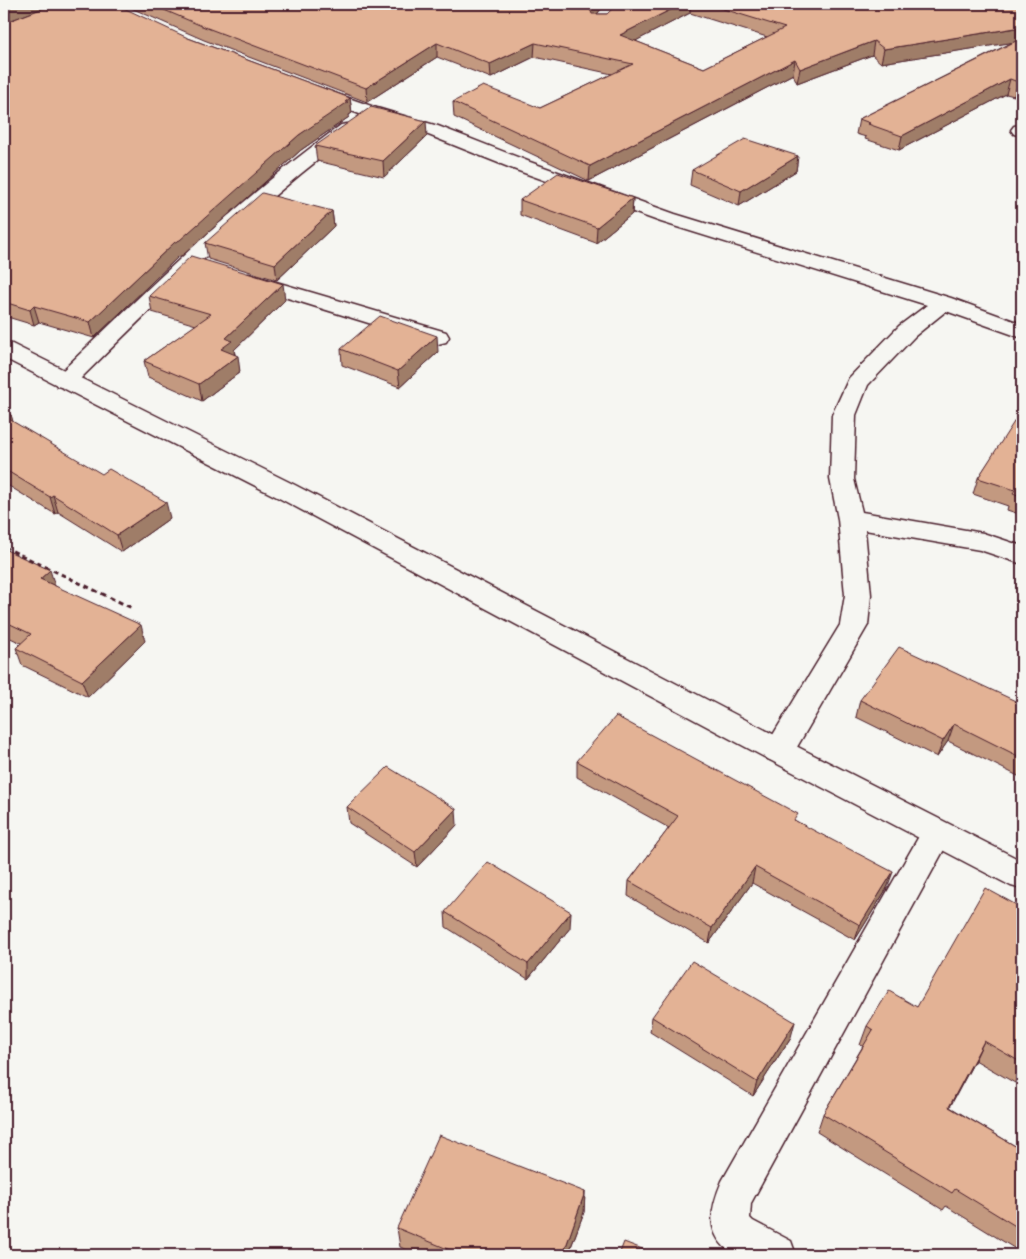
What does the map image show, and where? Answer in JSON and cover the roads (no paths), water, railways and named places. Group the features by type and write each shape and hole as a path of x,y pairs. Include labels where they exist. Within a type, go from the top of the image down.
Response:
{"street":[{"path":"298,84 371,112 432,130 523,166 668,218 943,303 1022,331"},
{"path":"65,381 187,262 309,155 371,112"},
{"path":"187,262 438,337"},
{"path":"778,751 854,625 858,595 851,519 842,479 844,415 857,383 908,332 943,303"},
{"path":"4,349 286,491 778,751 1022,876"},
{"path":"851,519 983,542 1022,555"},
{"path":"777,1255 739,1235 731,1220 732,1203 747,1171 937,834"}]}
